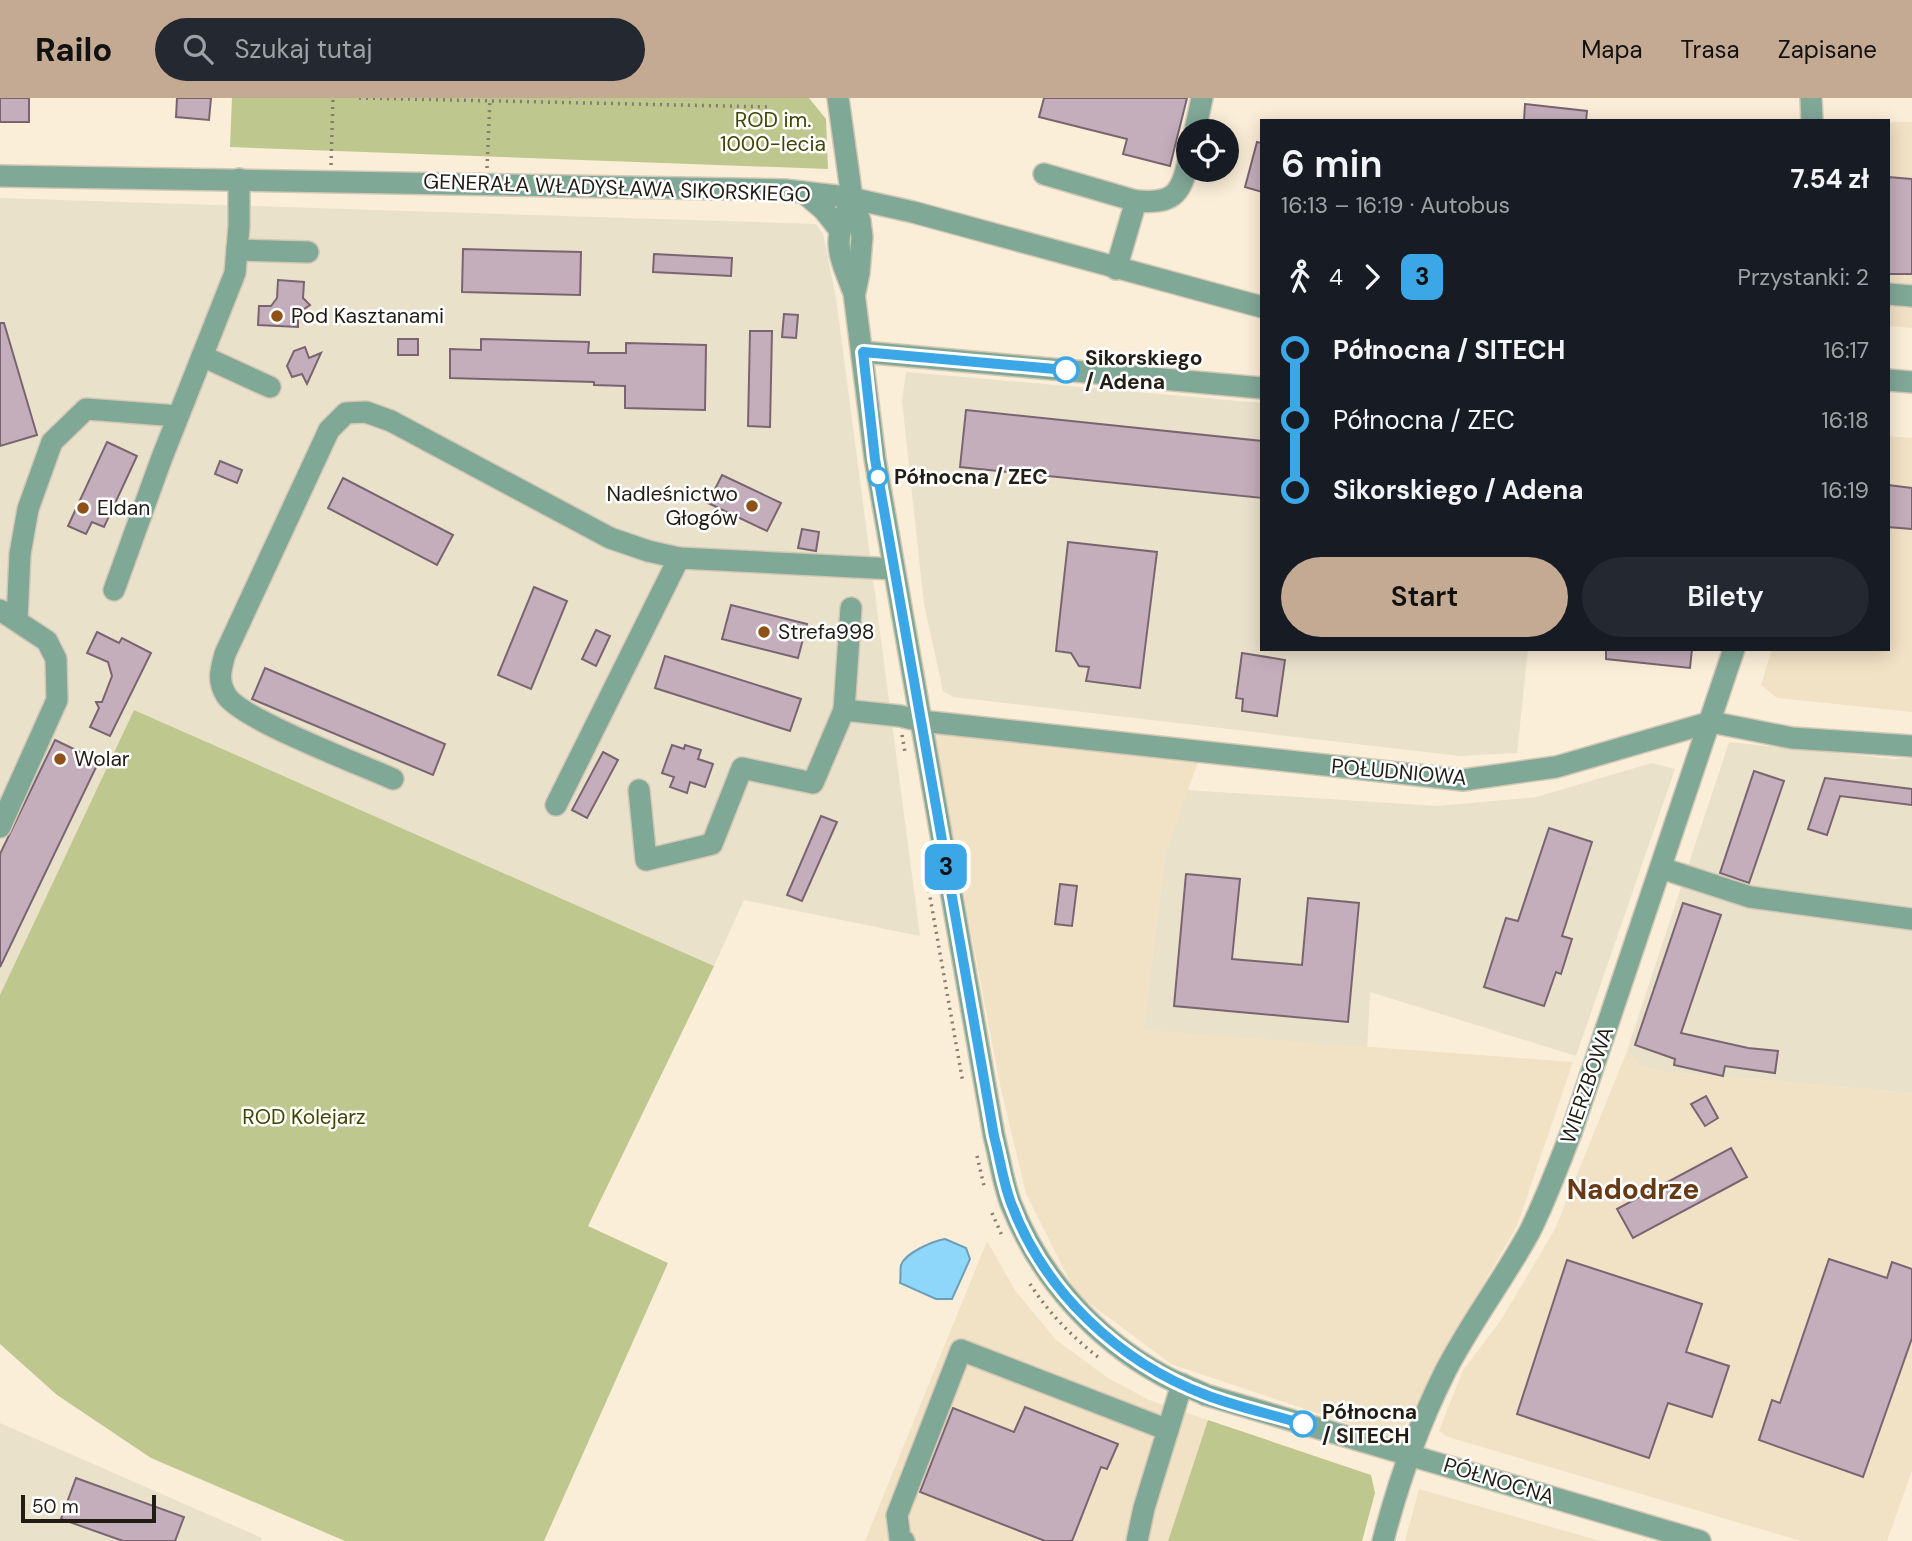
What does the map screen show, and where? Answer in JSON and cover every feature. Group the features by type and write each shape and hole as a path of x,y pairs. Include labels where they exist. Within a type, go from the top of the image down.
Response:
{"street":[{"name":"PÓŁNOCNA","path":"838,98 852,198 862,237 859,273 854,293"},
{"path":"1198,119 1202,98"},
{"path":"1811,98 1812,119"},
{"path":"1044,174 1136,201 1154,202 1173,195 1183,182"},
{"name":"GENERAŁA WŁADYSŁAWA SIKORSKIEGO","path":"0,176 803,191 852,198 904,211 1260,306"},
{"path":"114,590 178,416 235,273 239,179"},
{"path":"803,191 824,210 839,229 852,198"},
{"path":"1116,269 1136,201"},
{"path":"862,237 879,222 904,211"},
{"name":"PÓŁNOCNA","path":"839,229 841,255 854,293 875,459 994,1136 1011,1203 1029,1242 1046,1270 1084,1318 1117,1346 1162,1376 1206,1395 1700,1541"},
{"path":"237,250 308,252"},
{"path":"1890,294 1912,296"},
{"path":"863,352 1260,388"},
{"path":"202,356 270,387"},
{"path":"1890,380 1912,382"},
{"path":"0,827 57,700 56,659 47,641 8,615 28,509 52,442 86,409 178,416"},
{"path":"393,779 253,718 227,697 219,677 225,654 329,430 345,413 366,412 391,421 610,538 648,551 679,558 894,569"},
{"path":"556,805 679,558"},
{"path":"639,790 646,860 712,844 742,768 813,783 844,710 851,608"},
{"name":"WIERZBOWA","path":"1382,1541 1409,1454 1445,1371 1510,1266 1546,1196 1571,1133 1733,651"},
{"name":"POŁUDNIOWA","path":"844,710 921,721 1463,780 1556,767 1710,722 1792,738 1912,746"},
{"path":"1661,869 1750,897 1912,919"},
{"path":"904,1541 900,1539 897,1515 961,1350 1168,1430"},
{"path":"1137,1541 1144,1508 1182,1384"}],"path":[{"path":"331,181 333,98"},
{"path":"359,98 771,107"},
{"path":"487,184 490,99"},
{"path":"900,716 905,754"},
{"path":"923,855 963,1083"},
{"path":"976,1151 984,1188"},
{"path":"991,1209 1007,1246"},
{"path":"1028,1280 1042,1303 1083,1346 1100,1359"}],"shaded area":[{"path":"1890,122 1912,122 1912,328 1890,326"},
{"path":"0,198 816,224 823,234 836,298 920,936 744,900 714,966 134,710 0,995"},
{"path":"906,372 1260,403 1260,651 1528,651 1517,753 1460,756 953,697 943,691 924,604 902,401"},
{"path":"1890,436 1912,438 1912,712 1777,698 1761,685 1771,651 1890,651"},
{"path":"933,732 1198,762 1165,855 1143,1030 1573,1062 1517,1226 1397,1440 1171,1364 1076,1293 1026,1194 1000,1085"},
{"path":"1729,742 1894,759 1912,758 1912,1093 1665,1072 1641,1066 1627,1051"},
{"path":"1652,763 1675,769 1576,1056 1370,992 1367,1051 1143,1030 1165,855 1187,790 1438,806 1536,797"},
{"path":"1627,1051 1641,1066 1665,1072 1912,1093 1912,1471 1887,1541 1801,1541 1448,1437 1439,1431 1463,1370 1501,1320 1555,1229"},
{"path":"987,1241 1015,1290 1056,1340 1108,1378 1149,1400 1208,1420 1168,1541 865,1541"},
{"path":"0,1423 262,1538 261,1541 0,1541"},
{"path":"1419,1489 1600,1541 1405,1541"}],"green space":[{"name":"ROD im. 1000-lecia","path":"232,98 809,98 826,119 828,169 230,147"},
{"name":"ROD Kolejarz","path":"134,710 714,966 588,1226 668,1263 544,1541 345,1541 151,1458 57,1395 0,1344 0,995"},
{"path":"1208,1420 1371,1475 1375,1493 1362,1541 1168,1541"}],"water":[{"path":"945,1239 966,1248 970,1259 952,1299 936,1299 900,1283 901,1265 908,1256"}],"building":[{"path":"0,98 29,98 29,122 0,122"},
{"path":"177,98 211,98 209,120 176,117"},
{"path":"1044,98 1187,98 1182,119 1176,119 1176,142 1170,166 1123,154 1127,139 1039,117"},
{"path":"1525,104 1587,111 1586,119 1524,119"},
{"path":"1257,142 1260,143 1260,191 1245,187"},
{"path":"1890,177 1912,179 1912,274 1890,274"},
{"path":"463,249 581,252 580,295 462,292"},
{"path":"654,254 732,258 731,276 653,272"},
{"path":"278,280 304,282 303,298 310,305 298,313 298,327 258,325 259,306 271,306 277,298"},
{"path":"784,314 798,315 796,338 782,337"},
{"path":"0,323 4,323 37,435 0,446"},
{"path":"750,331 772,331 770,427 748,426"},
{"path":"398,339 418,339 418,355 398,355"},
{"path":"481,339 589,342 588,353 626,353 626,343 706,345 705,410 625,408 625,386 594,385 594,382 450,378 450,349 481,350"},
{"path":"305,347 309,358 321,353 307,384 302,374 292,377 287,366 294,351"},
{"path":"966,410 1260,441 1260,498 960,467"},
{"path":"107,442 137,456 104,527 92,522 86,534 68,526"},
{"path":"220,461 242,470 237,483 215,474"},
{"name":"Nadleśnictwo Głogów","path":"722,475 781,503 767,531 708,503"},
{"path":"343,478 453,535 437,565 328,508"},
{"path":"1890,485 1912,488 1912,529 1890,527"},
{"path":"802,529 819,532 816,551 798,548"},
{"path":"1068,542 1157,552 1140,688 1086,681 1089,667 1079,666 1071,653 1056,651"},
{"path":"534,587 567,601 531,689 498,675"},
{"name":"Strefa998","path":"731,605 807,624 798,658 722,639"},
{"path":"596,630 610,636 596,666 582,659"},
{"path":"97,632 119,643 122,638 151,653 110,736 90,727 99,708 96,702 102,702 112,676 108,662 87,653"},
{"path":"1606,651 1692,651 1690,668 1606,659"},
{"path":"1242,653 1285,660 1277,716 1242,711 1243,699 1236,698"},
{"path":"665,656 801,699 790,731 655,688"},
{"path":"265,668 445,744 433,775 252,699"},
{"path":"55,740 99,761 0,967 0,854"},
{"path":"672,745 684,749 685,745 701,750 698,759 713,764 705,787 690,782 687,793 670,787 674,777 662,773"},
{"path":"603,752 618,760 587,818 572,810"},
{"path":"1754,771 1784,781 1749,883 1720,873"},
{"path":"1825,778 1912,789 1912,805 1840,796 1827,835 1808,829"},
{"path":"821,816 837,822 802,901 787,895"},
{"path":"1549,828 1592,842 1562,936 1572,939 1561,974 1556,972 1544,1006 1484,987 1506,918 1518,921"},
{"path":"1186,874 1240,879 1232,959 1302,965 1308,898 1359,903 1348,1022 1174,1006"},
{"path":"1060,884 1077,886 1072,926 1055,924"},
{"path":"1683,903 1721,915 1681,1033 1748,1048 1778,1051 1775,1073 1725,1066 1723,1076 1674,1065 1675,1059 1635,1045"},
{"path":"1706,1096 1718,1118 1705,1126 1691,1104"},
{"path":"1731,1148 1747,1177 1633,1238 1617,1209"},
{"path":"1829,1259 1887,1278 1892,1262 1912,1269 1912,1338 1863,1477 1759,1440 1772,1400 1780,1403"},
{"path":"1567,1260 1702,1304 1686,1352 1729,1366 1712,1417 1668,1403 1649,1458 1517,1414"},
{"path":"1025,1407 1118,1444 1107,1469 1101,1467 1072,1541 1045,1541 920,1492 953,1408 1014,1432"},
{"path":"76,1478 184,1517 175,1541 123,1541 61,1519"}],"bus line":[{"name":"3","path":"1066,370 863,352 875,459 994,1136 1011,1203 1029,1242 1052,1279 1084,1318 1117,1346 1162,1376 1206,1395 1303,1424"}],"place":[{"name":"Pod Kasztanami","path":"277,316"},
{"name":"Sikorskiego / Adena","path":"1066,370"},
{"name":"Północna / ZEC","path":"878,477"},
{"name":"Nadleśnictwo Głogów","path":"752,506"},
{"name":"Eldan","path":"83,508"},
{"name":"Strefa998","path":"764,632"},
{"name":"Wolar","path":"60,759"},
{"name":"Północna / SITECH","path":"1303,1424"}],"district":[{"name":"Nadodrze","path":"1633,1189"}]}
